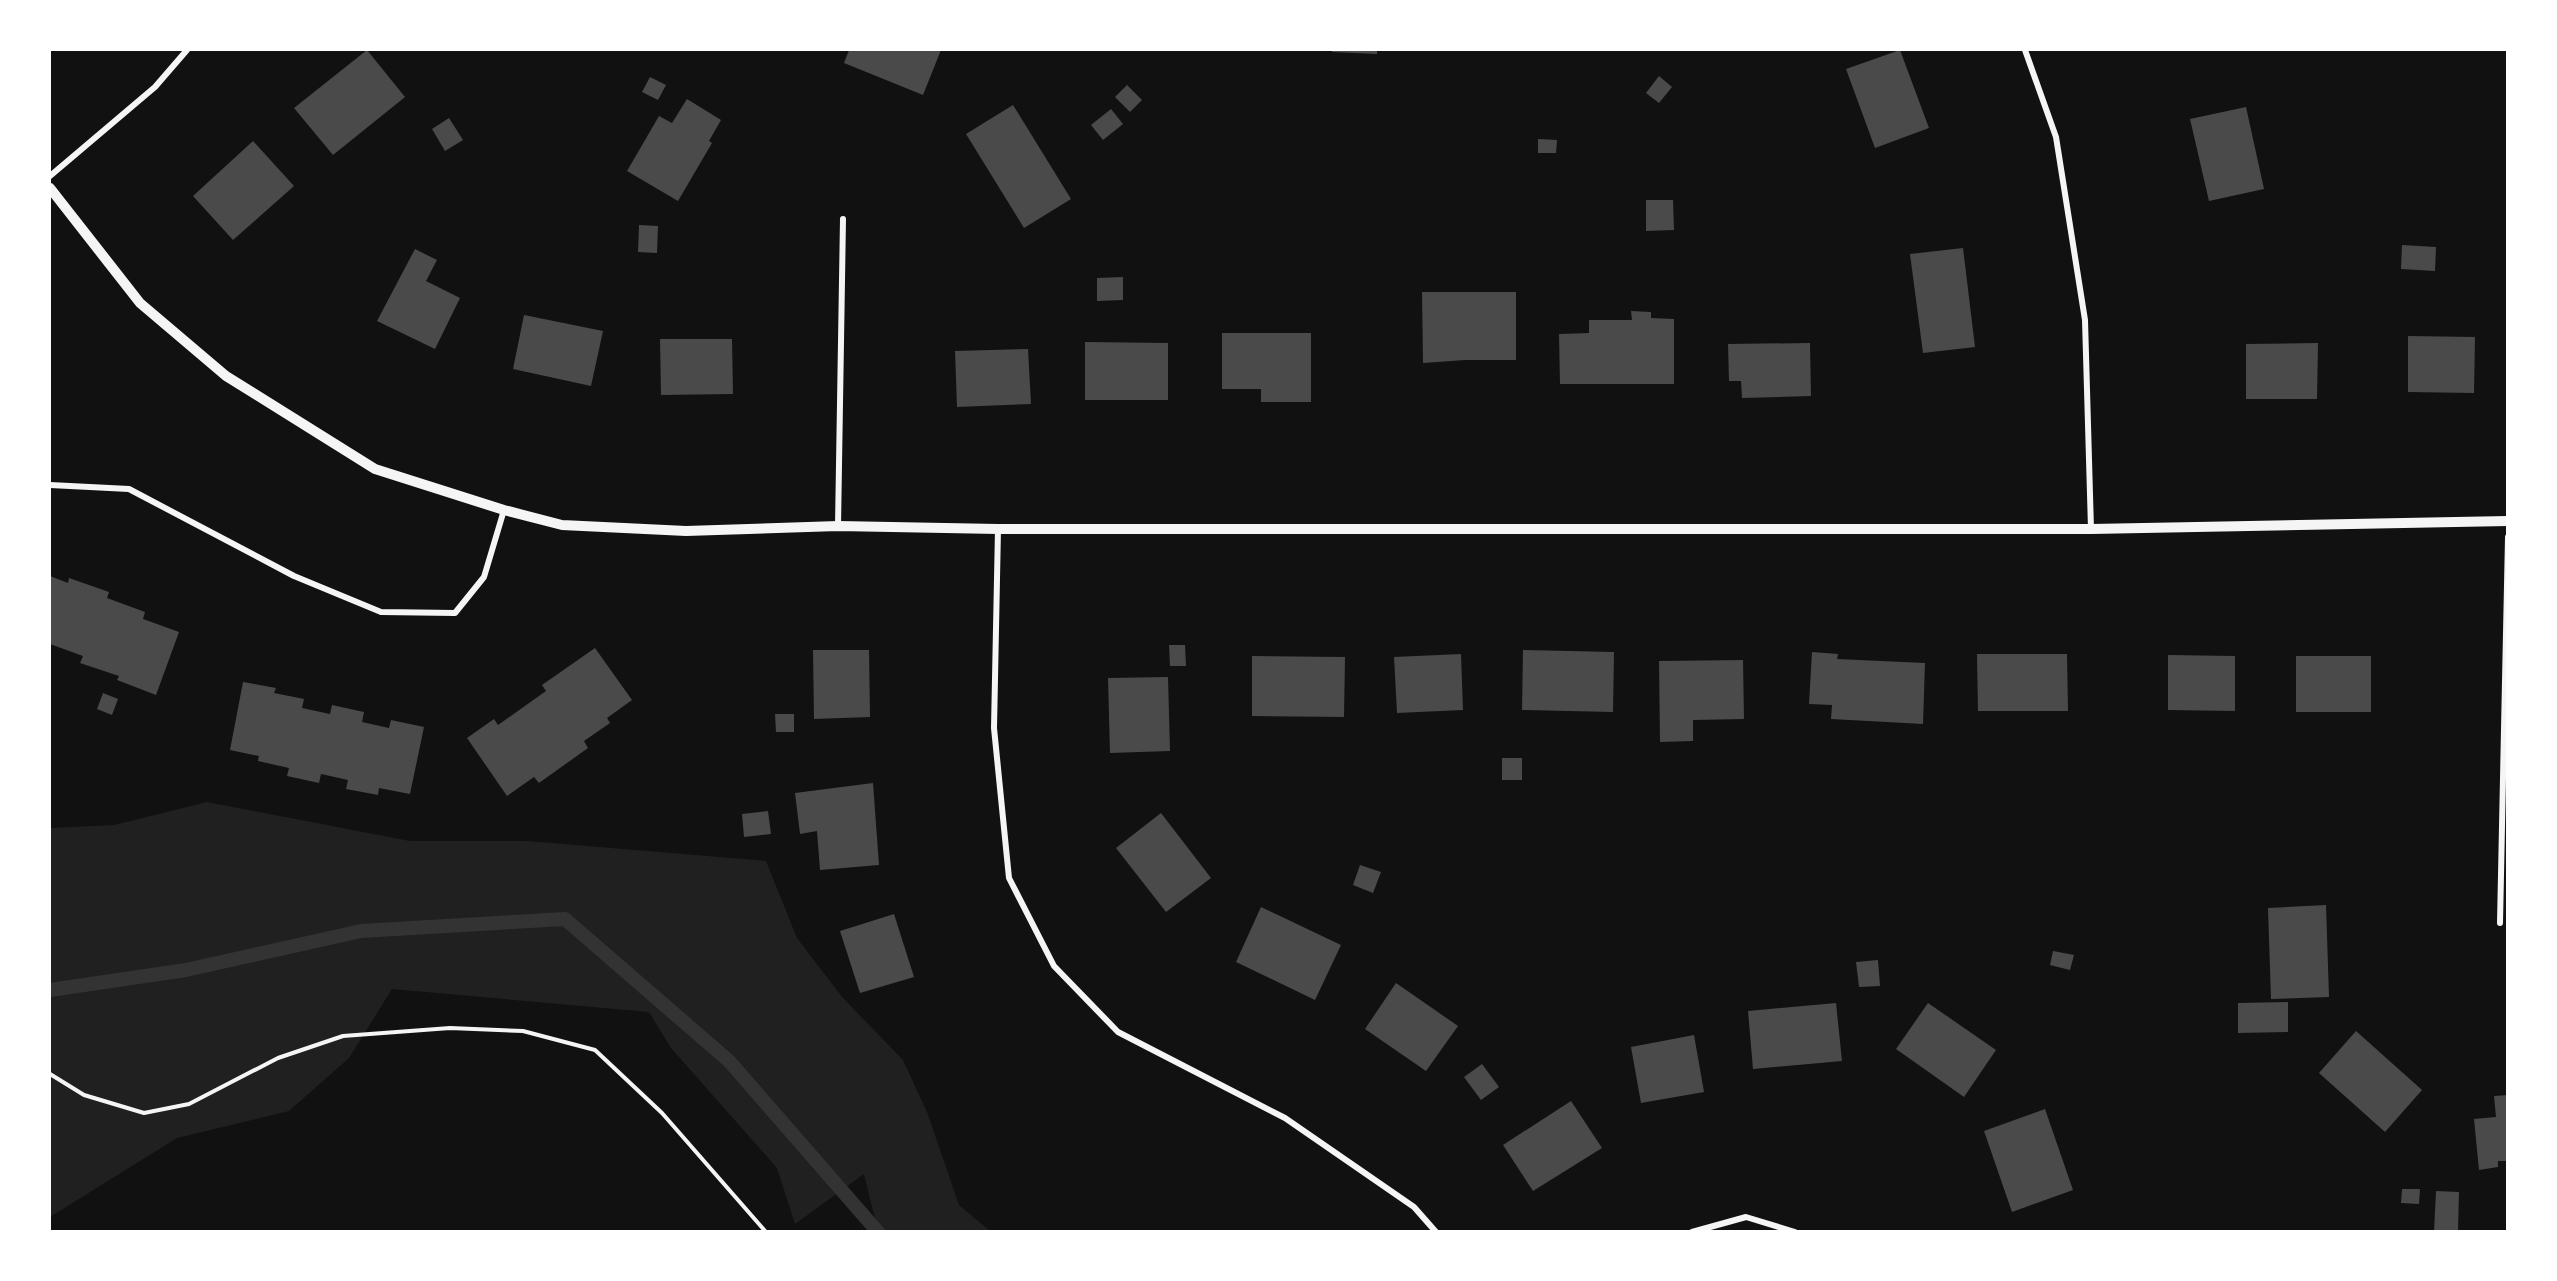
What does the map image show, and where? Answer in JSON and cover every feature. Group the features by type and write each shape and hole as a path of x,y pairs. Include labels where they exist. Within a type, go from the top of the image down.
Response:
{"street":[{"path":"50,176 155,87 187,50"},
{"path":"2025,50 2056,137 2085,320 2091,529"},
{"path":"50,188 140,303 226,376 375,469 504,510 561,525 686,531 838,526 998,529 2091,529 2508,521"},
{"path":"838,526 843,219"},
{"path":"50,485 129,489 294,576 381,612 455,613 484,577 504,510"},
{"path":"998,529 994,728 1009,878 1054,966 1118,1032 1285,1118 1414,1207 1436,1232"},
{"path":"2500,923 2508,537"},
{"path":"1692,1232 1746,1217 1796,1232"}],"path":[{"path":"50,1074 84,1095 144,1113 189,1104 278,1058 343,1036 450,1028 523,1031 595,1050 662,1113 766,1232"}],"shaded area":[{"path":"207,802 410,841 527,841 766,861 797,938 843,998 903,1060 927,1112 959,1205 990,1231 878,1231 864,1174 795,1224 777,1168 671,1048 649,1012 392,989 349,1058 289,1111 177,1138 50,1217 50,828 114,825"}],"building":[{"path":"367,50 405,97 333,155 294,108"},
{"path":"849,50 941,50 923,95 844,63"},
{"path":"1332,50 1377,50 1377,54 1332,52"},
{"path":"1900,50 1929,128 1875,148 1846,69"},
{"path":"1659,76 1672,87 1659,103 1646,93"},
{"path":"650,77 666,85 658,100 642,92"},
{"path":"1127,85 1142,100 1130,112 1115,97"},
{"path":"687,99 721,120 709,141 712,143 678,201 627,171 659,116 672,123"},
{"path":"1013,105 1071,199 1024,228 966,134"},
{"path":"2246,107 2264,189 2209,201 2190,119"},
{"path":"1111,109 1123,124 1103,140 1091,125"},
{"path":"449,118 463,140 445,151 432,129"},
{"path":"1538,139 1557,140 1556,153 1538,153"},
{"path":"253,141 294,186 233,240 193,196"},
{"path":"1646,200 1673,200 1674,230 1646,231"},
{"path":"639,225 658,226 657,253 638,252"},
{"path":"2402,245 2436,247 2435,271 2401,269"},
{"path":"1963,248 1975,347 1923,353 1910,254"},
{"path":"415,249 437,260 426,281 460,298 435,349 377,321"},
{"path":"1123,277 1123,300 1097,301 1097,278"},
{"path":"1422,292 1516,292 1516,360 1423,363"},
{"path":"1631,311 1651,312 1651,318 1674,319 1674,384 1560,384 1559,334 1589,333 1589,320 1632,320"},
{"path":"524,315 603,331 591,386 513,369"},
{"path":"1222,333 1311,333 1311,402 1261,402 1261,389 1222,389"},
{"path":"2408,336 2475,337 2474,393 2408,392"},
{"path":"660,339 732,339 733,394 661,395"},
{"path":"1085,342 1168,343 1168,400 1085,400"},
{"path":"1810,343 1811,396 1742,398 1741,381 1729,381 1728,344"},
{"path":"2318,343 2317,399 2246,399 2246,344"},
{"path":"1028,349 1031,404 957,407 955,351"},
{"path":"50,576 68,583 69,578 109,592 107,598 145,612 143,619 179,632 156,695 117,680 119,676 80,663 83,656 50,644"},
{"path":"1169,645 1185,645 1186,666 1170,666"},
{"path":"595,648 632,700 607,718 610,723 584,741 588,748 539,783 534,777 507,796 467,738 494,719 498,725 546,691 542,685"},
{"path":"813,650 869,650 870,717 814,719"},
{"path":"1523,650 1614,652 1613,712 1522,710"},
{"path":"1812,652 1838,654 1837,659 1925,663 1923,724 1831,719 1832,705 1809,704"},
{"path":"1461,654 1463,710 1397,713 1394,657"},
{"path":"1977,654 2067,654 2068,711 1978,711"},
{"path":"2168,655 2235,656 2235,711 2168,710"},
{"path":"1252,656 1345,657 1344,717 1252,716"},
{"path":"2296,656 2371,656 2371,712 2296,712"},
{"path":"1743,660 1744,719 1693,720 1693,741 1660,742 1659,661"},
{"path":"1168,677 1170,751 1110,753 1108,678"},
{"path":"243,682 276,688 274,693 304,699 302,708 330,714 332,705 364,712 362,722 389,728 391,720 424,727 410,794 379,788 378,795 346,789 348,780 321,774 319,783 287,776 289,768 258,761 259,756 230,750"},
{"path":"103,693 118,699 112,715 97,709"},
{"path":"775,714 794,714 794,732 776,732"},
{"path":"1502,758 1522,758 1522,780 1502,780"},
{"path":"873,783 879,865 820,870 817,831 800,834 795,793"},
{"path":"768,811 771,834 744,837 742,814"},
{"path":"1161,813 1211,878 1166,912 1116,848"},
{"path":"1360,865 1381,872 1373,893 1353,885"},
{"path":"2326,905 2329,997 2271,999 2268,908"},
{"path":"1261,907 1341,945 1315,1000 1236,962"},
{"path":"894,914 914,977 860,993 840,931"},
{"path":"2053,951 2074,955 2070,970 2050,965"},
{"path":"1878,960 1880,986 1859,987 1856,962"},
{"path":"1396,983 1458,1026 1426,1071 1365,1029"},
{"path":"2288,1002 2288,1032 2238,1033 2238,1003"},
{"path":"1836,1003 1842,1061 1753,1069 1748,1011"},
{"path":"1928,1003 1996,1050 1964,1097 1896,1049"},
{"path":"2356,1031 2422,1090 2385,1132 2319,1073"},
{"path":"1694,1035 1704,1092 1641,1103 1631,1047"},
{"path":"1482,1064 1499,1087 1481,1100 1464,1077"},
{"path":"2508,1095 2508,1161 2498,1161 2498,1167 2479,1170 2474,1119 2496,1117 2494,1096"},
{"path":"1571,1101 1602,1148 1533,1191 1503,1145"},
{"path":"2045,1109 2073,1190 2012,1212 1984,1131"},
{"path":"2402,1189 2420,1189 2419,1204 2401,1203"},
{"path":"2436,1191 2459,1192 2458,1232 2434,1232"}],"waterway":[{"path":"50,990 186,970 361,931 565,919 729,1061 878,1232"}]}
